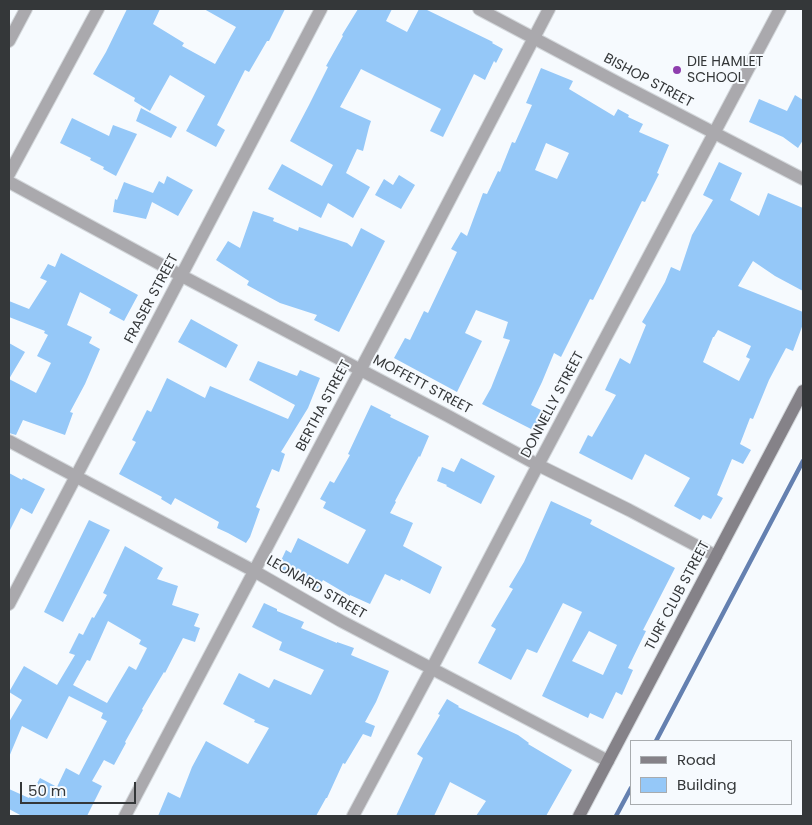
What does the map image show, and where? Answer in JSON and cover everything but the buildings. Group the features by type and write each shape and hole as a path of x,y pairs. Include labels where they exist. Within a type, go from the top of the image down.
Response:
{"main road":[{"name":"TURF CLUB STREET","path":"579,816 803,391"}],"street":[{"path":"9,41 26,9"},
{"path":"9,174 98,9"},
{"name":"FRASER STREET","path":"9,604 321,9"},
{"name":"BISHOP STREET","path":"479,9 803,180"},
{"name":"BERTHA STREET","path":"125,816 549,9"},
{"name":"DONNELLY STREET","path":"353,816 780,9"},
{"name":"MOFFETT STREET","path":"9,182 538,465 716,556"},
{"name":"LEONARD STREET","path":"9,441 254,571 341,622 608,761"}],"waterway":[{"path":"657,740 803,461"},
{"path":"616,816 630,790"}],"place":[{"name":"DIE HAMLET SCHOOL","path":"677,70"}]}
